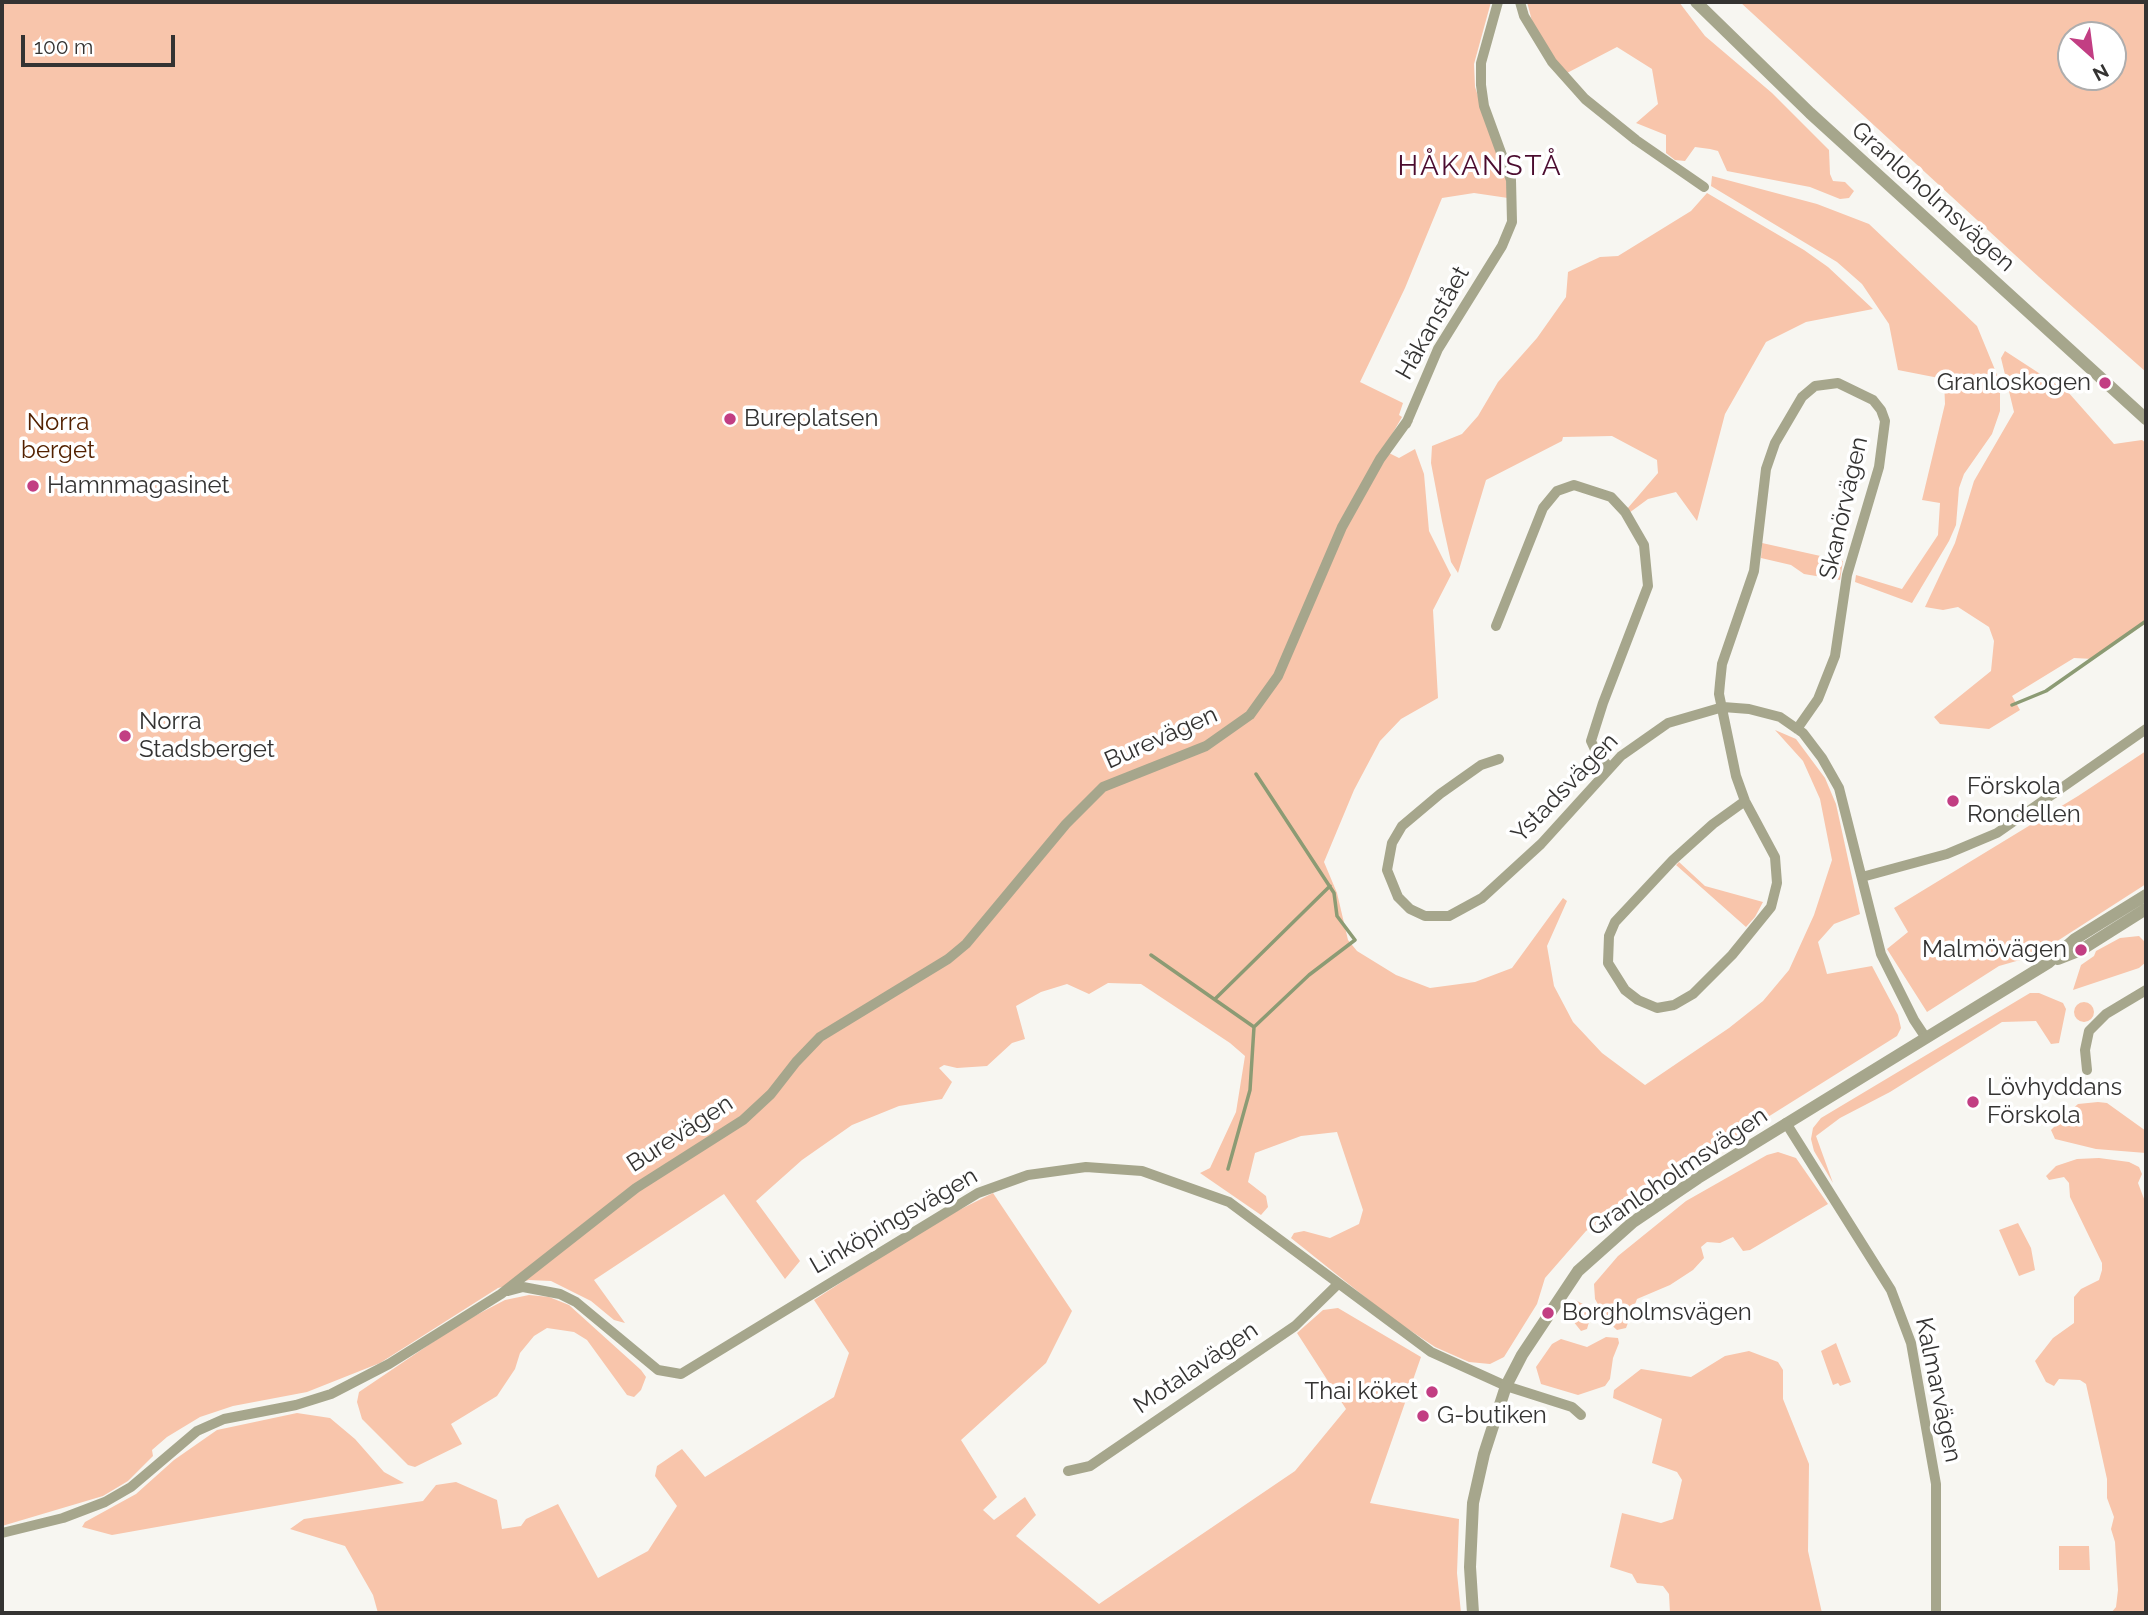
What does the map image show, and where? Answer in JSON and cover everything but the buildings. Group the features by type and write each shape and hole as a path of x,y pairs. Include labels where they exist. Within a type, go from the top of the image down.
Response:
{"street":[{"name":"Håkanstået","path":"1292,649 1342,527 1380,459 1408,421 1438,349 1508,235 1513,198 1511,180 1484,106 1480,85 1481,63 1499,2"},
{"path":"1520,2 1524,16 1552,62 1586,99 1636,140 1704,187"},
{"name":"Granloholmsvägen","path":"1696,2 1810,113 2146,419"},
{"name":"Skanörvägen","path":"1745,801 1713,824 1673,860 1615,922 1609,936 1608,963 1625,990 1638,1000 1657,1008 1674,1005 1693,994 1747,939 1771,906 1777,883 1775,857 1745,801 1736,776 1719,694 1722,664 1754,571 1766,468 1775,443 1802,397 1815,386 1838,383 1873,400 1885,421 1876,484 1847,575 1835,656 1818,699 1797,729"},
{"path":"1496,626 1543,508 1557,491 1574,485 1611,497 1630,519 1644,545 1648,586 1603,702 1591,741 1597,754 1610,768"},
{"name":"Burevägen","path":"2,1533 63,1518 105,1502 131,1487 197,1431 224,1419 296,1405 357,1382 501,1294 636,1188 743,1120 771,1094 820,1037 948,959 966,944 1066,824 1103,788 1206,746 1250,715 1266,696 1292,649"},
{"name":"Ystadsvägen","path":"1499,759 1481,765 1440,794 1402,826 1392,843 1387,870 1398,897 1410,909 1425,916 1449,916 1482,898 1541,844 1610,768 1644,738 1668,723 1723,707 1749,709 1780,717 1797,729 1822,758 1839,788 1881,954 1926,1038"},
{"path":"1862,877 1947,854 1997,833 2146,730"},
{"name":"Granloholmsvägen","path":"1473,1613 1470,1567 1473,1503 1484,1454 1506,1386 1550,1308 1589,1259 1633,1222 1786,1123 2048,964 2076,939 2143,908"},
{"path":"2087,1070 2085,1050 2089,1031 2106,1014 2146,990"},
{"name":"Kalmarvägen","path":"1786,1123 1891,1290 1908,1333 1924,1401 1936,1484 1936,1613"},
{"name":"Linköpingsvägen","path":"501,1294 523,1287 561,1294 576,1303 658,1370 681,1374 932,1218 978,1193 1028,1175 1086,1167 1142,1171 1229,1202 1431,1352 1506,1386"},
{"name":"Motalavägen","path":"1068,1471 1090,1466 1295,1326 1338,1284"},
{"path":"1506,1386 1572,1407 1581,1415"}],"green space":[{"name":"Norra berget","path":"2,2 1491,2 1474,64 1475,87 1506,179 1508,198 1474,193 1442,198 1405,288 1360,382 1403,403 1399,415 1402,417 1383,450 1399,458 1415,449 1424,474 1429,531 1451,575 1433,610 1438,698 1401,719 1380,741 1354,790 1324,862 1337,893 1348,940 1357,951 1396,975 1430,988 1475,982 1512,968 1563,898 1567,901 1547,946 1554,986 1573,1022 1602,1053 1645,1085 1729,1028 1763,1001 1789,970 1814,915 1832,860 1820,799 1803,761 1775,730 1796,739 1825,778 1836,804 1860,914 1834,924 1818,942 1827,974 1872,966 1898,1015 1901,1028 1897,1036 1586,1231 1545,1278 1537,1304 1504,1357 1490,1364 1469,1362 1435,1347 1390,1317 1291,1238 1294,1233 1304,1231 1330,1238 1359,1224 1363,1210 1337,1132 1301,1136 1255,1153 1248,1182 1266,1196 1268,1207 1261,1215 1200,1173 1210,1168 1236,1112 1245,1056 1230,1043 1141,984 1108,983 1089,994 1067,984 1041,992 1016,1006 1025,1039 1012,1043 987,1066 957,1068 944,1065 939,1068 952,1082 942,1099 899,1106 852,1125 802,1160 756,1201 800,1261 785,1279 724,1194 594,1280 625,1323 614,1320 591,1301 551,1281 529,1280 498,1288 380,1363 307,1392 233,1406 200,1417 167,1437 152,1450 153,1456 128,1481 103,1496 2,1526"},
{"path":"1527,2 1679,2 1705,36 1772,93 1829,150 1833,181 1845,182 1854,191 1849,198 1840,199 1810,187 1727,171 1718,151 1710,149 1695,147 1685,161 1675,160 1666,153 1666,135 1636,123 1658,104 1652,69 1617,47 1567,73 1547,49 1532,21"},
{"path":"1740,2 2146,2 2146,372 2039,277"},
{"path":"1712,176 1817,204 1869,224 1977,326 2000,382 2000,411 1992,434 1964,474 1959,488 1956,525 1949,541 1912,603 1855,582 1856,575 1902,589 1938,535 1940,503 1922,500 1945,404 1944,379 1898,370 1889,324 1862,284 1837,262 1711,186"},
{"path":"1707,193 1804,250 1828,267 1873,309 1806,322 1766,342 1725,414 1697,521 1676,492 1648,499 1629,513 1627,509 1658,473 1657,460 1612,436 1563,437 1562,441 1486,480 1458,573 1451,562 1442,521 1431,463 1432,446 1462,434 1478,416 1498,382 1537,338 1566,297 1568,272 1600,257 1618,256 1691,211"},
{"path":"2005,351 2068,392 2114,444 2142,440 2146,443 2146,623 2093,659 2074,658 2012,696 2020,710 1989,729 1940,724 1934,717 1991,671 1994,641 1989,627 1958,607 1943,610 1925,607 1955,543 1974,481 2014,412 2001,358"},
{"path":"1762,543 1843,561 1840,580 1804,574 1791,565 1761,558"},
{"path":"2146,751 2146,884 2034,956 1999,966 1927,1012 1887,949 1908,932 1894,908 2078,796"},
{"path":"1679,862 1705,886 1763,902 1755,917 1746,927 1676,865"},
{"path":"2139,936 2146,943 2146,962 2139,968 2073,990 2081,965 2094,956 2096,951 2120,938"},
{"path":"2030,993 2039,993 2063,1003 2066,1009 2059,1043 2051,1044 2036,1021 2002,1022 1890,1092 1840,1118 1816,1136 1833,1183 1814,1151 1811,1139 1813,1128 1821,1118"},
{"path":"2084,1002 2091,1005 2094,1012 2091,1019 2084,1022 2077,1019 2074,1012 2077,1005"},
{"path":"2107,1103 2146,1131 2146,1153 2096,1149 2055,1139 2051,1130 2078,1104"},
{"path":"1778,1152 1796,1158 1828,1204 1750,1250 1743,1251 1733,1237 1720,1243 1707,1242 1701,1247 1704,1258 1693,1270 1670,1285 1637,1299 1626,1328 1617,1330 1608,1322 1595,1299 1594,1284 1618,1256 1686,1201 1767,1155"},
{"path":"2099,1158 2129,1162 2139,1167 2142,1174 2138,1183 2146,1204 2146,1613 2111,1613 2116,1607 2118,1590 2115,1542 2111,1529 2114,1517 2107,1498 2107,1479 2086,1384 2080,1380 2059,1379 2054,1386 2046,1382 2035,1361 2053,1338 2074,1323 2074,1297 2081,1289 2099,1280 2102,1270 2102,1263 2070,1197 2069,1183 2064,1177 2049,1180 2046,1176 2056,1166 2077,1159"},
{"path":"993,1193 1072,1311 1046,1363 961,1440 997,1497 983,1510 994,1520 1025,1497 1036,1515 1016,1536 1099,1604 1295,1471 1346,1409 1297,1333 1323,1310 1338,1308 1421,1357 1370,1503 1459,1519 1457,1573 1461,1613 378,1613 373,1595 345,1546 290,1529 304,1519 423,1501 436,1485 456,1482 497,1500 502,1529 521,1526 526,1519 558,1504 598,1578 648,1551 677,1506 655,1476 657,1466 682,1449 705,1477 834,1397 849,1353 814,1300 933,1223"},
{"path":"2018,1223 2031,1248 2035,1270 2019,1276 1999,1230"},
{"path":"529,1295 549,1297 569,1305 641,1370 646,1377 641,1390 634,1397 627,1395 587,1340 574,1332 547,1328 534,1336 520,1353 515,1369 497,1396 451,1424 462,1444 415,1467 408,1465 362,1419 357,1402 359,1392 461,1323 505,1300"},
{"path":"1575,1300 1585,1305 1589,1322 1587,1329 1581,1331 1573,1321 1572,1305"},
{"path":"1606,1337 1618,1338 1619,1343 1613,1358 1610,1379 1605,1386 1578,1395 1541,1384 1536,1367 1552,1344 1561,1339 1587,1347"},
{"path":"1836,1343 1851,1382 1840,1386 1838,1383 1833,1385 1821,1351"},
{"path":"1749,1351 1778,1362 1783,1370 1783,1399 1809,1464 1808,1551 1822,1613 1670,1613 1669,1594 1663,1586 1637,1583 1632,1574 1610,1567 1622,1513 1661,1523 1673,1519 1682,1480 1677,1472 1652,1463 1662,1419 1613,1398 1614,1390 1641,1369 1691,1377 1725,1356"},
{"path":"297,1413 330,1418 355,1439 384,1472 404,1483 112,1535 82,1527 85,1522 136,1494 174,1460 217,1430"},
{"path":"2059,1546 2089,1546 2090,1570 2059,1570"}],"waterway":[{"path":"2012,705 2046,691 2146,621"},
{"path":"1254,1027 1309,975 1355,940 1337,916 1334,893 1256,774"},
{"path":"1215,999 1330,886"},
{"path":"1151,955 1254,1027 1250,1090 1228,1169"}],"place":[{"name":"Granloskogen","path":"2105,383"},
{"name":"Bureplatsen","path":"730,419"},
{"name":"Hamnmagasinet","path":"33,486"},
{"name":"Norra Stadsberget","path":"125,736"},
{"name":"Förskola Rondellen","path":"1953,801"},
{"name":"Malmövägen","path":"2081,950"},
{"name":"Lövhyddans Förskola","path":"1973,1102"},
{"name":"Borgholmsvägen","path":"1548,1313"},
{"name":"Thai köket","path":"1432,1392"},
{"name":"G-butiken","path":"1423,1416"}],"district":[{"name":"HÅKANSTÅ","path":"1480,167"}]}
